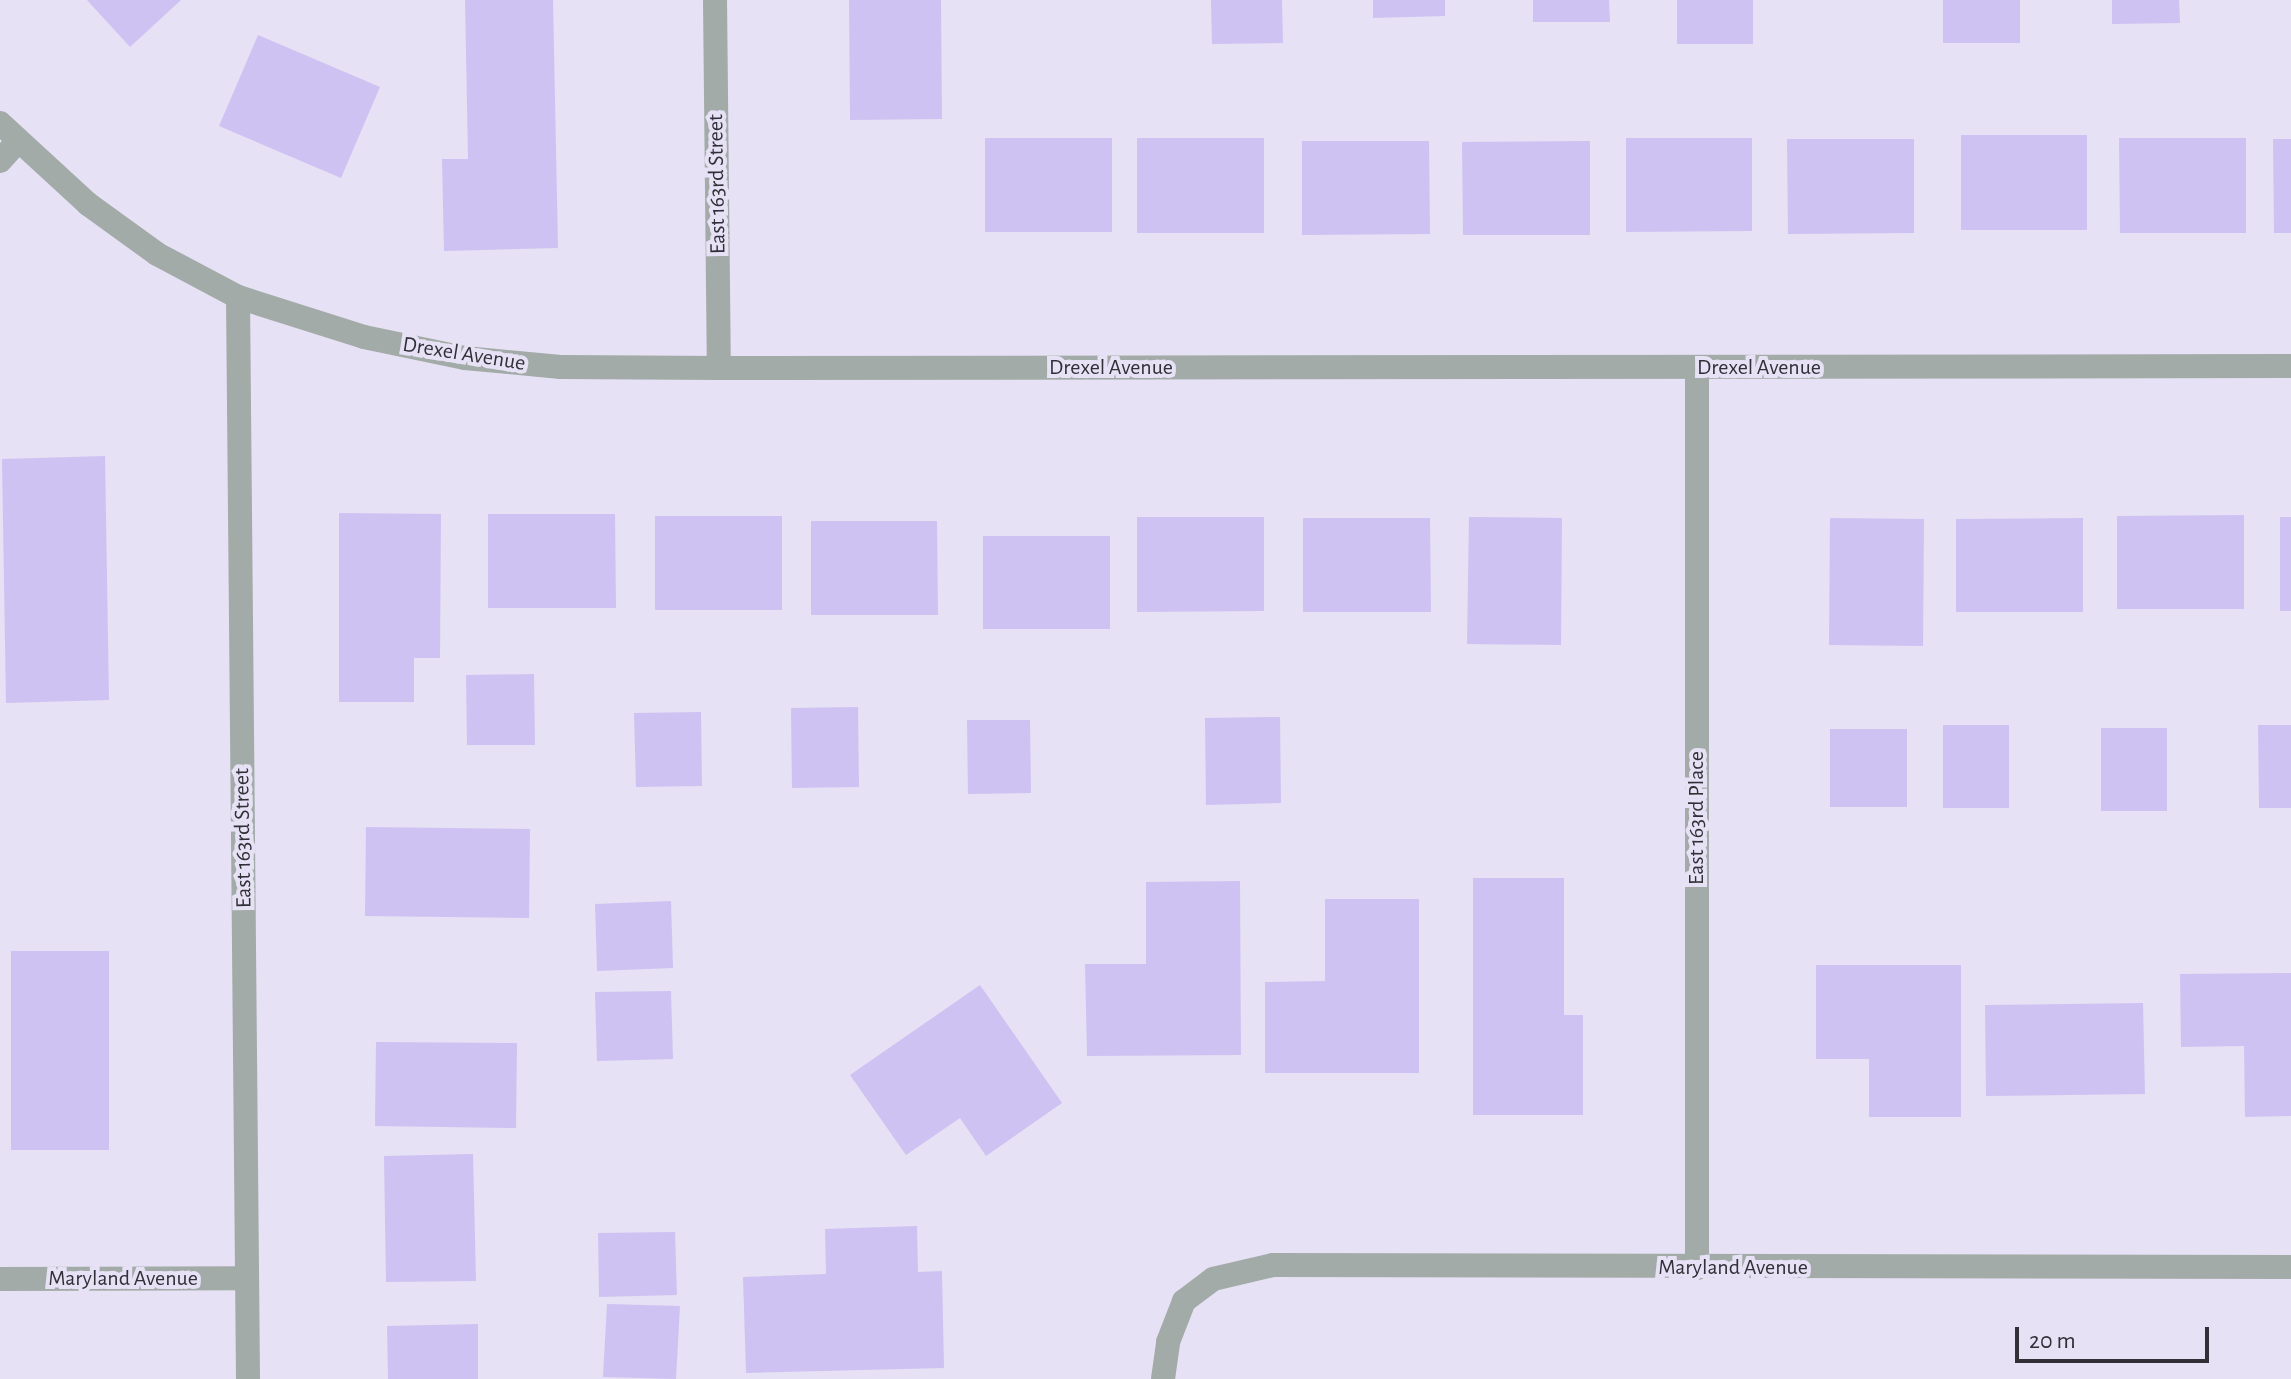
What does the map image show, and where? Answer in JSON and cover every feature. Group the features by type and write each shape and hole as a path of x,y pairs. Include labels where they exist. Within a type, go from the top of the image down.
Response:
{"street":[{"name":"East 163rd Street","path":"715,0 719,368"},
{"name":"Drexel Avenue","path":"0,123 17,142 88,204 157,254 238,297 364,337 465,358 561,367 719,368 2291,366"},
{"path":"0,161 17,142"},
{"name":"East 163rd Street","path":"238,297 248,1379"},
{"name":"East 163rd Place","path":"1697,368 1697,1268"},
{"name":"Maryland Avenue","path":"1163,1379 1168,1342 1184,1301 1213,1279 1273,1265 2291,1267"},
{"name":"Maryland Avenue","path":"0,1279 247,1278"}],"building":[{"path":"87,0 181,0 130,47"},
{"path":"465,0 553,0 558,248 444,251 442,159 468,159"},
{"path":"849,0 941,0 942,119 850,120"},
{"path":"1211,0 1282,0 1283,43 1212,44"},
{"path":"1373,0 1445,0 1445,16 1373,18"},
{"path":"1533,0 1609,0 1610,22 1533,22"},
{"path":"1677,0 1753,0 1753,44 1677,44"},
{"path":"1943,0 2020,0 2020,43 1943,43"},
{"path":"2112,0 2179,0 2180,23 2112,24"},
{"path":"258,35 380,87 341,178 219,126"},
{"path":"1961,135 2087,135 2087,230 1961,230"},
{"path":"985,138 1112,138 1112,232 985,232"},
{"path":"1137,138 1264,138 1264,233 1137,233"},
{"path":"1626,138 1752,138 1752,231 1626,232"},
{"path":"2119,138 2246,138 2246,233 2120,233"},
{"path":"1787,139 1914,139 1914,233 1788,234"},
{"path":"2273,139 2291,139 2291,233 2274,233"},
{"path":"1302,141 1429,141 1430,234 1302,235"},
{"path":"1590,141 1590,235 1463,235 1462,142"},
{"path":"105,456 109,700 6,703 2,459"},
{"path":"339,513 441,514 440,658 414,658 414,702 339,702"},
{"path":"488,514 615,514 616,608 488,608"},
{"path":"2244,515 2244,609 2117,609 2117,516"},
{"path":"655,516 782,516 782,610 655,610"},
{"path":"1137,517 1264,517 1264,611 1137,612"},
{"path":"1469,517 1562,518 1561,645 1467,644"},
{"path":"2280,517 2291,517 2291,611 2280,611"},
{"path":"1303,518 1430,518 1431,612 1303,612"},
{"path":"1830,518 1924,519 1923,646 1829,645"},
{"path":"2083,518 2083,612 1956,612 1956,519"},
{"path":"811,521 937,521 938,615 811,615"},
{"path":"983,536 1110,536 1110,629 983,629"},
{"path":"534,674 535,745 467,745 466,675"},
{"path":"858,707 859,787 792,788 791,708"},
{"path":"701,712 702,786 636,787 634,713"},
{"path":"1280,717 1281,803 1206,805 1205,718"},
{"path":"967,720 1030,720 1031,793 968,794"},
{"path":"1943,725 2009,725 2009,808 1943,808"},
{"path":"2258,725 2291,725 2291,808 2259,808"},
{"path":"2101,728 2167,728 2167,811 2101,811"},
{"path":"1830,729 1907,729 1907,807 1830,807"},
{"path":"366,827 530,829 529,918 365,916"},
{"path":"1473,878 1564,878 1564,1015 1583,1015 1583,1115 1473,1115"},
{"path":"1240,881 1241,1055 1087,1056 1085,964 1146,964 1146,882"},
{"path":"1325,899 1419,899 1419,1073 1265,1073 1265,982 1325,981"},
{"path":"671,901 673,968 597,971 595,904"},
{"path":"11,951 109,951 109,1150 11,1150"},
{"path":"1816,965 1961,965 1961,1117 1869,1117 1869,1059 1816,1059"},
{"path":"2291,973 2291,1116 2245,1117 2244,1046 2181,1047 2180,974"},
{"path":"980,985 1062,1103 986,1156 960,1118 906,1155 850,1075"},
{"path":"671,991 673,1059 597,1061 595,992"},
{"path":"2143,1003 2145,1094 1986,1096 1985,1005"},
{"path":"376,1042 517,1043 516,1128 375,1126"},
{"path":"473,1154 476,1281 386,1282 384,1156"},
{"path":"917,1226 918,1272 942,1271 944,1368 746,1373 743,1277 826,1274 825,1229"},
{"path":"675,1232 677,1295 599,1297 598,1233"},
{"path":"607,1304 680,1306 676,1379 603,1377"},
{"path":"478,1324 478,1379 388,1379 387,1326"}]}
